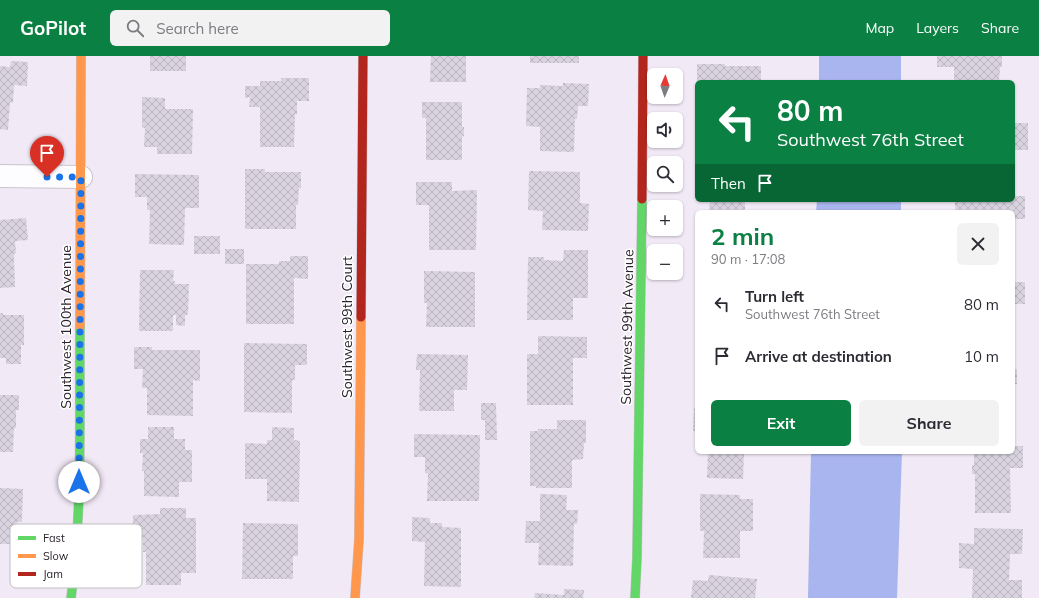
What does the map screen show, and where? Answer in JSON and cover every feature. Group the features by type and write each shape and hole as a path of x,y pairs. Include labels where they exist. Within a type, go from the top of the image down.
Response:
{"street":[{"name":"Southwest 100th Avenue","path":"78,524 82,56"},
{"name":"Southwest 99th Court","path":"356,598 359,539 363,56"},
{"name":"Southwest 99th Avenue","path":"635,598 638,557 642,282 643,56"},
{"path":"0,176 81,177"},
{"name":"Southwest 100th Avenue","path":"71,598 72,588"}],"water":[{"path":"819,56 901,56 901,80 819,80"},
{"path":"817,202 901,202 901,210 816,210"},
{"path":"811,454 902,454 897,598 808,598"}],"building":[{"path":"150,56 186,56 186,71 150,71"},
{"path":"431,56 466,56 466,82 430,82"},
{"path":"530,56 579,56 579,63 530,63"},
{"path":"937,56 1002,56 1002,67 1000,67 999,80 954,80 954,67 937,67"},
{"path":"11,61 28,62 27,86 14,85 13,103 10,102 8,130 0,129 0,66 10,67"},
{"path":"697,64 761,66 761,80 697,80"},
{"path":"281,78 309,78 309,101 297,101 294,147 260,147 260,107 249,107 250,97 245,98 245,86 260,86 260,81 281,81"},
{"path":"563,83 589,84 588,106 578,106 577,119 575,119 574,152 540,151 540,127 526,126 527,88 540,88 540,85 563,86"},
{"path":"142,97 165,98 165,109 193,109 192,154 157,154 157,147 144,147 145,128 142,127"},
{"path":"422,102 462,102 462,127 464,127 464,136 462,137 462,160 426,160 426,118 422,118"},
{"path":"1015,123 1028,123 1028,150 1015,150"},
{"path":"245,169 265,169 265,172 301,172 301,188 299,187 298,205 296,205 296,229 245,229"},
{"path":"529,171 580,172 580,203 589,204 588,231 542,230 543,211 528,210"},
{"path":"135,174 199,175 199,208 185,208 184,245 149,244 150,210 147,210 147,197 135,197"},
{"path":"416,182 452,182 452,191 477,190 476,250 429,250 429,205 416,205"},
{"path":"1015,196 1025,196 1025,219 1015,219 1015,210 955,210 955,202 1015,202"},
{"path":"710,202 745,202 745,210 709,210"},
{"path":"26,218 28,240 15,241 15,287 0,288 0,220"},
{"path":"194,236 220,236 220,254 194,254"},
{"path":"225,249 244,249 244,264 225,264"},
{"path":"564,250 588,250 588,298 573,298 573,320 527,320 528,257 544,257 544,260 563,261"},
{"path":"290,256 308,256 308,279 294,278 294,324 246,324 246,264 279,264 279,261 290,261"},
{"path":"140,270 174,270 173,281 175,281 175,284 189,284 188,315 185,315 185,326 176,325 176,315 173,315 173,331 139,331"},
{"path":"424,271 475,272 475,327 426,327 427,303 424,303"},
{"path":"1015,282 1025,282 1025,304 1015,304"},
{"path":"0,313 3,313 3,315 24,315 24,345 21,345 21,364 6,364 6,358 0,358"},
{"path":"538,336 587,337 587,358 573,358 573,405 527,405 527,354 538,354"},
{"path":"244,343 307,344 307,365 295,365 295,380 292,380 292,413 244,412"},
{"path":"134,347 152,347 152,350 200,350 200,381 193,380 193,416 147,415 147,388 142,388 143,369 134,369"},
{"path":"417,354 468,355 467,390 454,390 454,411 419,411 420,370 416,370"},
{"path":"1015,369 1017,369 1017,384 1015,384"},
{"path":"0,395 19,395 19,410 16,410 16,428 14,428 13,452 0,452"},
{"path":"481,403 496,403 497,440 485,440 485,420 481,420"},
{"path":"694,408 695,408 695,431 693,431"},
{"path":"557,420 586,420 586,443 584,443 583,459 572,460 572,488 536,488 536,486 530,486 530,431 538,431 538,429 557,429"},
{"path":"148,427 174,427 174,439 185,439 185,450 192,450 192,482 179,482 179,497 144,496 144,471 142,471 143,453 140,453 140,439 148,439"},
{"path":"272,427 294,428 294,440 300,441 299,502 267,501 267,479 245,479 245,443 267,444 267,440 272,440"},
{"path":"414,434 480,435 479,501 427,501 428,474 425,473 425,457 414,457"},
{"path":"1015,446 1023,446 1023,468 1010,468 1011,513 975,513 975,474 972,474 972,465 974,465 974,454 1015,454"},
{"path":"708,454 744,454 743,479 707,478"},
{"path":"0,488 23,489 22,522 10,524 10,544 0,544"},
{"path":"540,494 567,495 566,510 578,510 577,524 574,524 573,566 538,565 539,543 525,543 526,521 540,521"},
{"path":"700,494 740,495 740,499 753,499 753,531 740,531 740,558 703,558 704,531 700,531"},
{"path":"160,508 186,508 186,518 196,518 196,573 181,573 181,585 146,585 146,552 143,552 142,524 133,524 133,515 160,514"},
{"path":"412,517 430,518 430,523 442,523 442,527 461,528 461,587 424,586 425,542 412,541"},
{"path":"243,523 298,524 298,556 293,556 293,579 242,579"},
{"path":"974,528 1023,529 1022,554 1010,554 1009,580 1022,580 1022,598 972,598 973,569 959,568 959,543 974,544"},
{"path":"709,575 757,579 755,598 691,598 693,580 708,581"},
{"path":"564,589 584,590 583,598 534,598 535,593 564,595"}],"traffic: fast":[{"path":"635,598 637,557 642,199"},
{"path":"77,524 80,428 80,326"},
{"path":"71,598 72,588"}],"traffic: slow":[{"path":"80,326 81,56"},
{"path":"355,598 359,539 361,317"}],"traffic: jam":[{"path":"361,317 363,56"},
{"path":"642,199 643,56"}],"route":[{"path":"47,177 81,177 79,482"}]}
